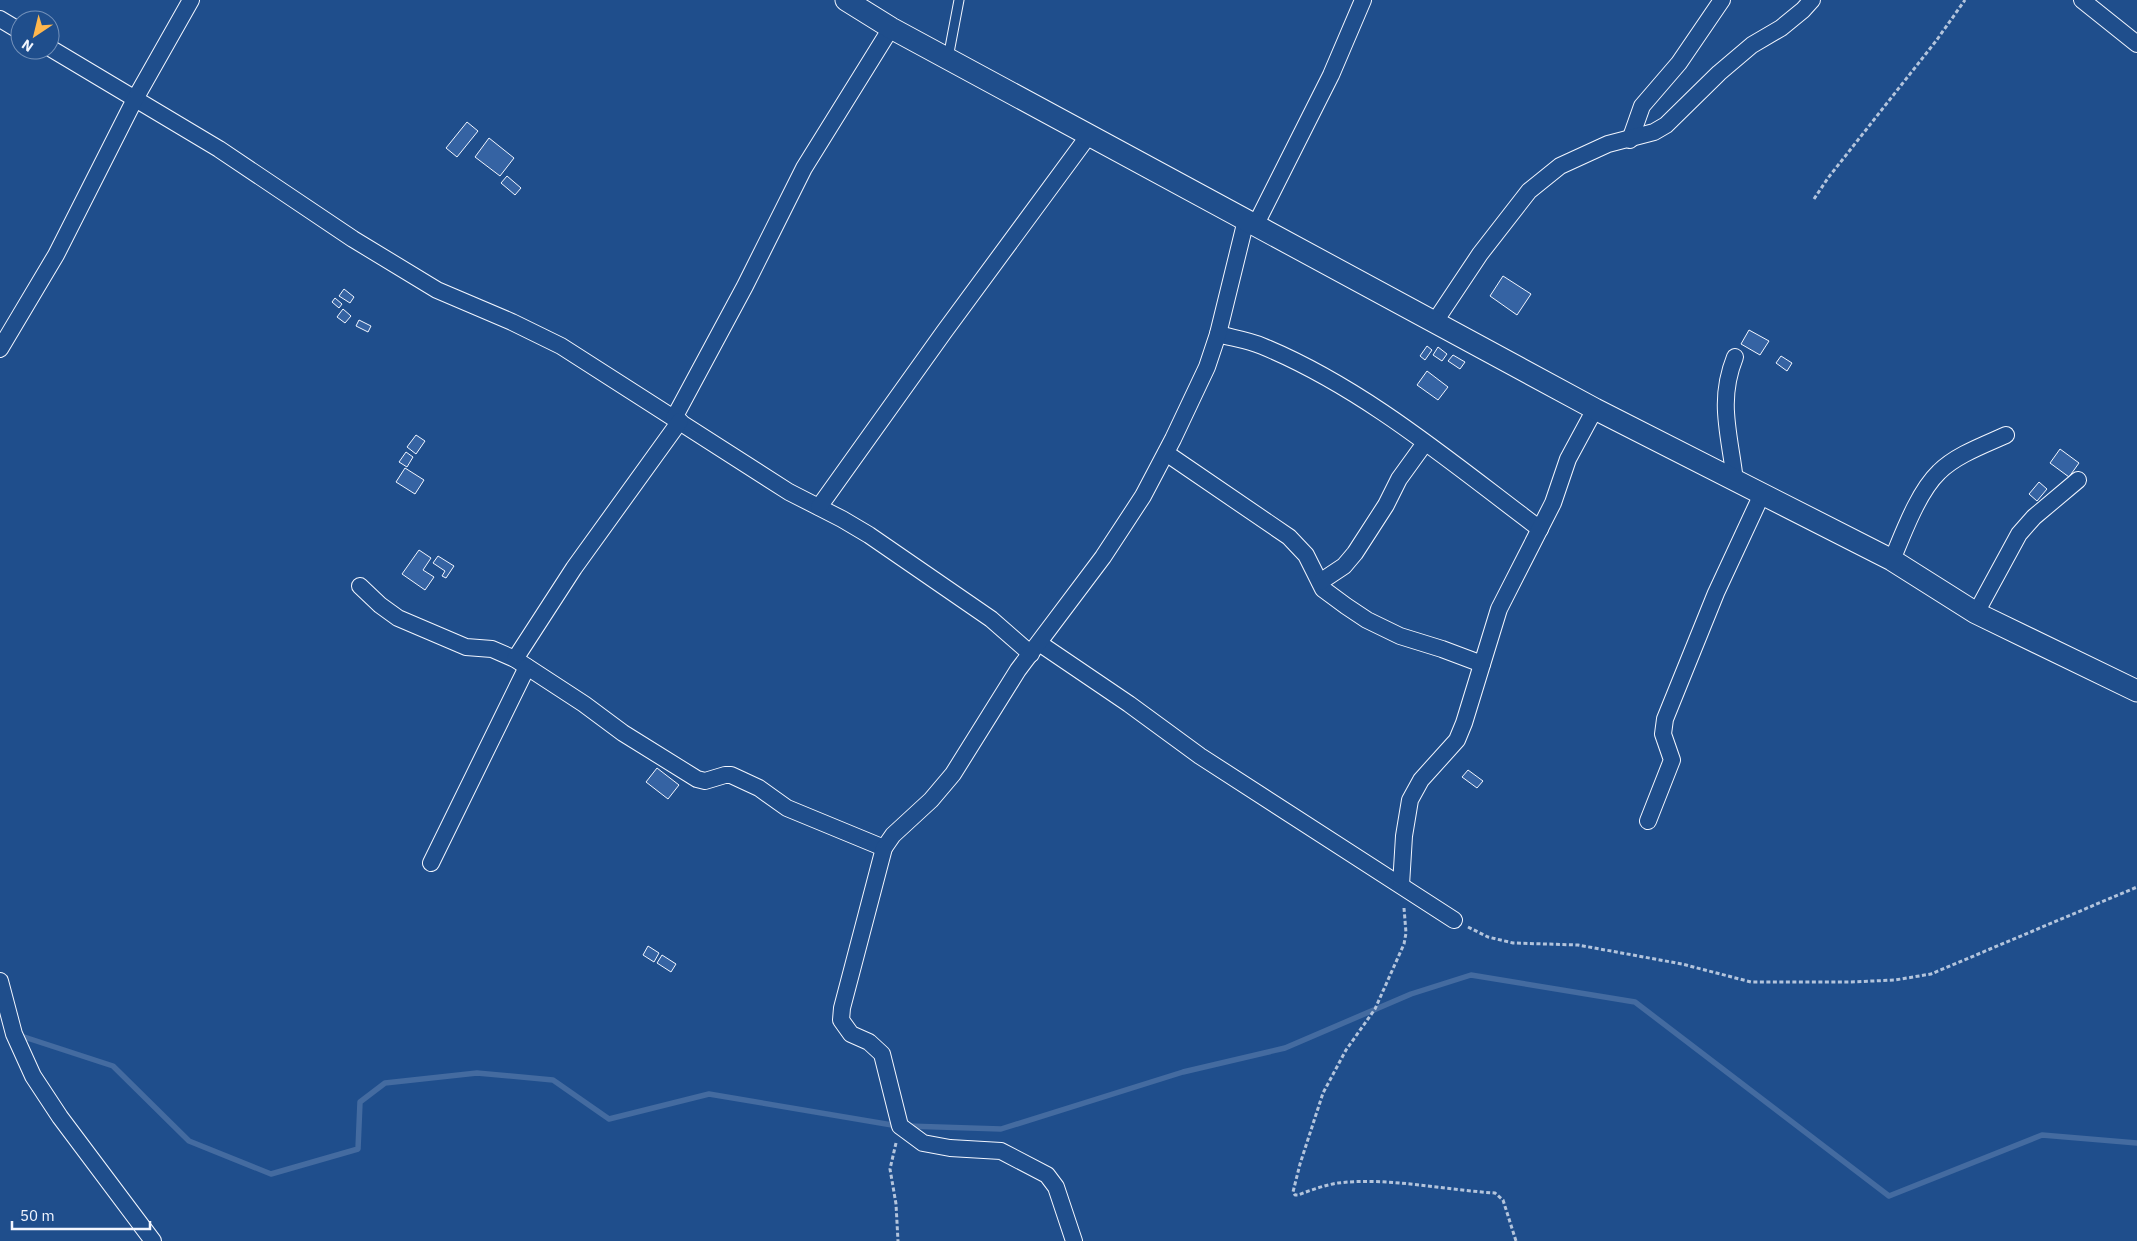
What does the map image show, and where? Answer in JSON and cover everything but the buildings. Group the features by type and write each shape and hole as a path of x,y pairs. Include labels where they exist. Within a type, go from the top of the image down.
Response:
{"street":[{"path":"0,349 56,254 135,99 191,0"},
{"path":"846,0 891,28 1434,323 1595,409 1892,560 1976,613 2137,692"},
{"path":"1074,1241 1056,1187 1047,1175 1002,1151 950,1148 923,1143 900,1126 882,1054 869,1042 851,1034 841,1020 842,1008 884,848 893,835 931,800 953,774 1018,670 1103,557 1143,496 1207,366 1251,222 1331,75 1363,0"},
{"path":"1630,140 1634,122 1642,106 1679,63 1722,0"},
{"path":"1434,323 1480,254 1529,190 1560,166 1608,144 1630,140 1654,132 1666,124 1746,51 1781,28 1812,0"},
{"path":"2082,0 2137,44"},
{"path":"431,863 521,663 574,568 677,420 804,168 891,28"},
{"path":"60,54 219,150 353,239 437,290 512,322 561,346 789,492 869,535 990,620 1035,649 1129,704 1200,756 1454,920"},
{"path":"819,507 944,332 1089,135"},
{"path":"1218,334 1260,345 1307,366 1396,422 1540,529"},
{"path":"1735,357 1728,375 1725,402 1735,481"},
{"path":"1401,885 1404,836 1410,800 1421,780 1457,740 1499,610 1553,503 1568,459 1595,409"},
{"path":"1892,560 1910,517 1939,472 1979,448 2006,435"},
{"path":"1320,582 1344,566 1355,553 1386,505 1399,479 1425,443"},
{"path":"1166,452 1289,537 1306,555 1323,588 1367,620 1400,636 1482,664"},
{"path":"1976,613 2020,534 2034,517 2078,480"},
{"path":"1648,821 1672,760 1663,734 1665,719 1716,593 1762,494"},
{"path":"360,586 380,605 398,618 466,647 492,649 521,663 584,704 623,733 698,779 705,781 731,775 759,788 787,808 884,848"},
{"path":"0,980 14,1034 33,1076 60,1117 153,1241"}],"lane":[{"path":"948,58 959,0"}],"path":[{"path":"1814,200 1828,178 1936,41 1965,0"},
{"path":"1401,885 1406,921 1404,944 1375,1009 1346,1050 1323,1093 1300,1164 1294,1192 1295,1195 1337,1183 1352,1182 1387,1183 1494,1193 1503,1200 1516,1241"},
{"path":"1454,920 1488,937 1513,943 1578,946 1682,964 1751,982 1894,980 1931,974 2137,887"},
{"path":"898,1241 896,1204 890,1169 900,1126"}],"waterway":[{"path":"907,1126 1001,1129 1183,1072 1285,1048 1411,994 1471,975 1635,1002 1889,1196 2042,1135 2137,1143"},
{"path":"18,1035 113,1066 189,1141 271,1174 358,1149 360,1102 385,1083 477,1073 553,1080 609,1119 709,1094 898,1126"}]}
